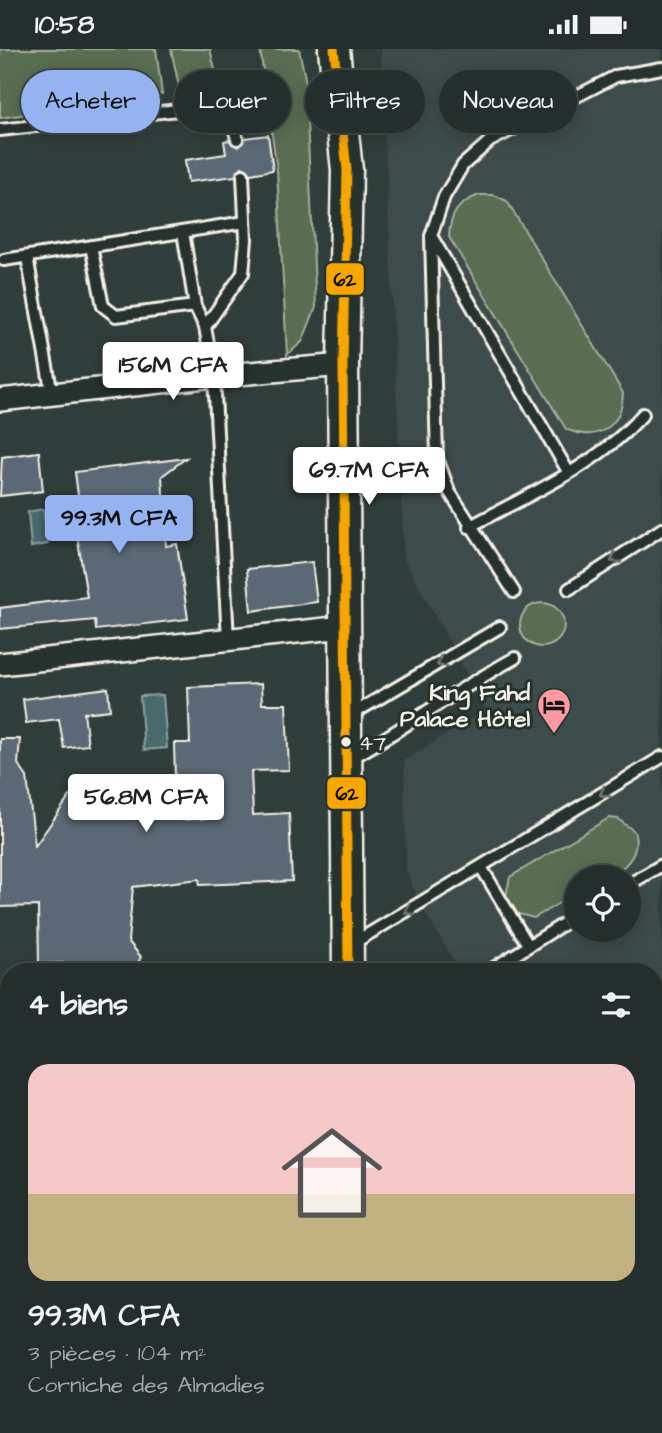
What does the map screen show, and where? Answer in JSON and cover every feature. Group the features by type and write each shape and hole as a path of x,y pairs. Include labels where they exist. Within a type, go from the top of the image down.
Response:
{"street":[{"path":"334,49 347,170 343,365 344,627 349,716 348,959"},
{"path":"0,400 214,376 343,365"},
{"path":"0,664 344,627"}],"lane":[{"path":"514,592 469,527 449,491 437,458 431,236 444,197 463,165 490,141 616,76 661,67"},
{"path":"0,130 223,105 229,107 233,114 237,139"},
{"path":"205,327 243,273 243,175"},
{"path":"4,260 245,222"},
{"path":"183,232 195,306 205,327 214,376 228,640"},
{"path":"431,236 569,473"},
{"path":"91,246 103,306 108,313 116,316 195,306"},
{"path":"27,257 52,394"},
{"path":"469,527 569,473 622,438 643,414"},
{"path":"569,589 662,529"},
{"path":"349,716 500,627"},
{"path":"347,760 515,658"},
{"path":"348,959 481,867 662,757"},
{"path":"641,878 662,866"},
{"path":"481,867 528,944"},
{"path":"501,963 564,923"}],"shaded area":[{"name":"King Fahd Palace Hôtel","path":"381,49 662,49 662,963 455,963 420,904 406,870 404,761 486,709 404,559 385,133 425,133 425,70 382,70"}],"green space":[{"path":"0,49 156,49 159,70 21,70 21,115 0,118"},
{"path":"171,49 210,49 215,70 175,70"},
{"path":"260,49 299,49 305,78 305,133 308,133 316,307 302,342 287,355 277,170 272,133 291,133 291,70 263,70"},
{"path":"479,195 494,195 507,201 623,393 618,415 606,429 588,434 566,429 449,237 456,210"},
{"path":"542,603 557,610 564,625 557,640 542,647 527,640 520,625 527,610"},
{"path":"609,818 618,819 634,831 635,846 625,865 564,865 564,900 534,918 515,913 506,896 510,877"}],"water":[{"path":"43,509 48,544 31,547 28,512"},
{"path":"163,695 167,748 144,750 140,696"}],"building":[{"path":"268,135 273,170 251,174 242,167 235,176 188,182 185,160 226,154 224,141 229,140 238,147 245,138"},
{"path":"39,452 43,491 0,496 2,457"},
{"path":"186,458 162,476 166,546 177,544 188,619 96,630 95,620 0,629 0,608 87,597 77,535 83,534 75,472"},
{"path":"312,562 317,602 251,611 247,569"},
{"path":"261,684 262,704 286,704 289,770 251,771 253,815 289,813 292,881 200,885 199,879 133,887 128,941 141,957 138,963 39,963 38,906 0,907 0,739 20,739 18,764 27,777 35,846 70,796 84,792 108,801 125,799 147,787 174,791 177,820 213,818 211,777 175,778 174,743 190,743 188,687"},
{"path":"108,688 110,710 84,713 88,745 64,748 59,719 26,723 23,699"}],"transit line":[{"name":"62","path":"334,49 347,170 343,365 348,963"}],"place":[{"name":"King Fahd Palace Hôtel","path":"554,735"},
{"name":"47","path":"346,742"}]}
